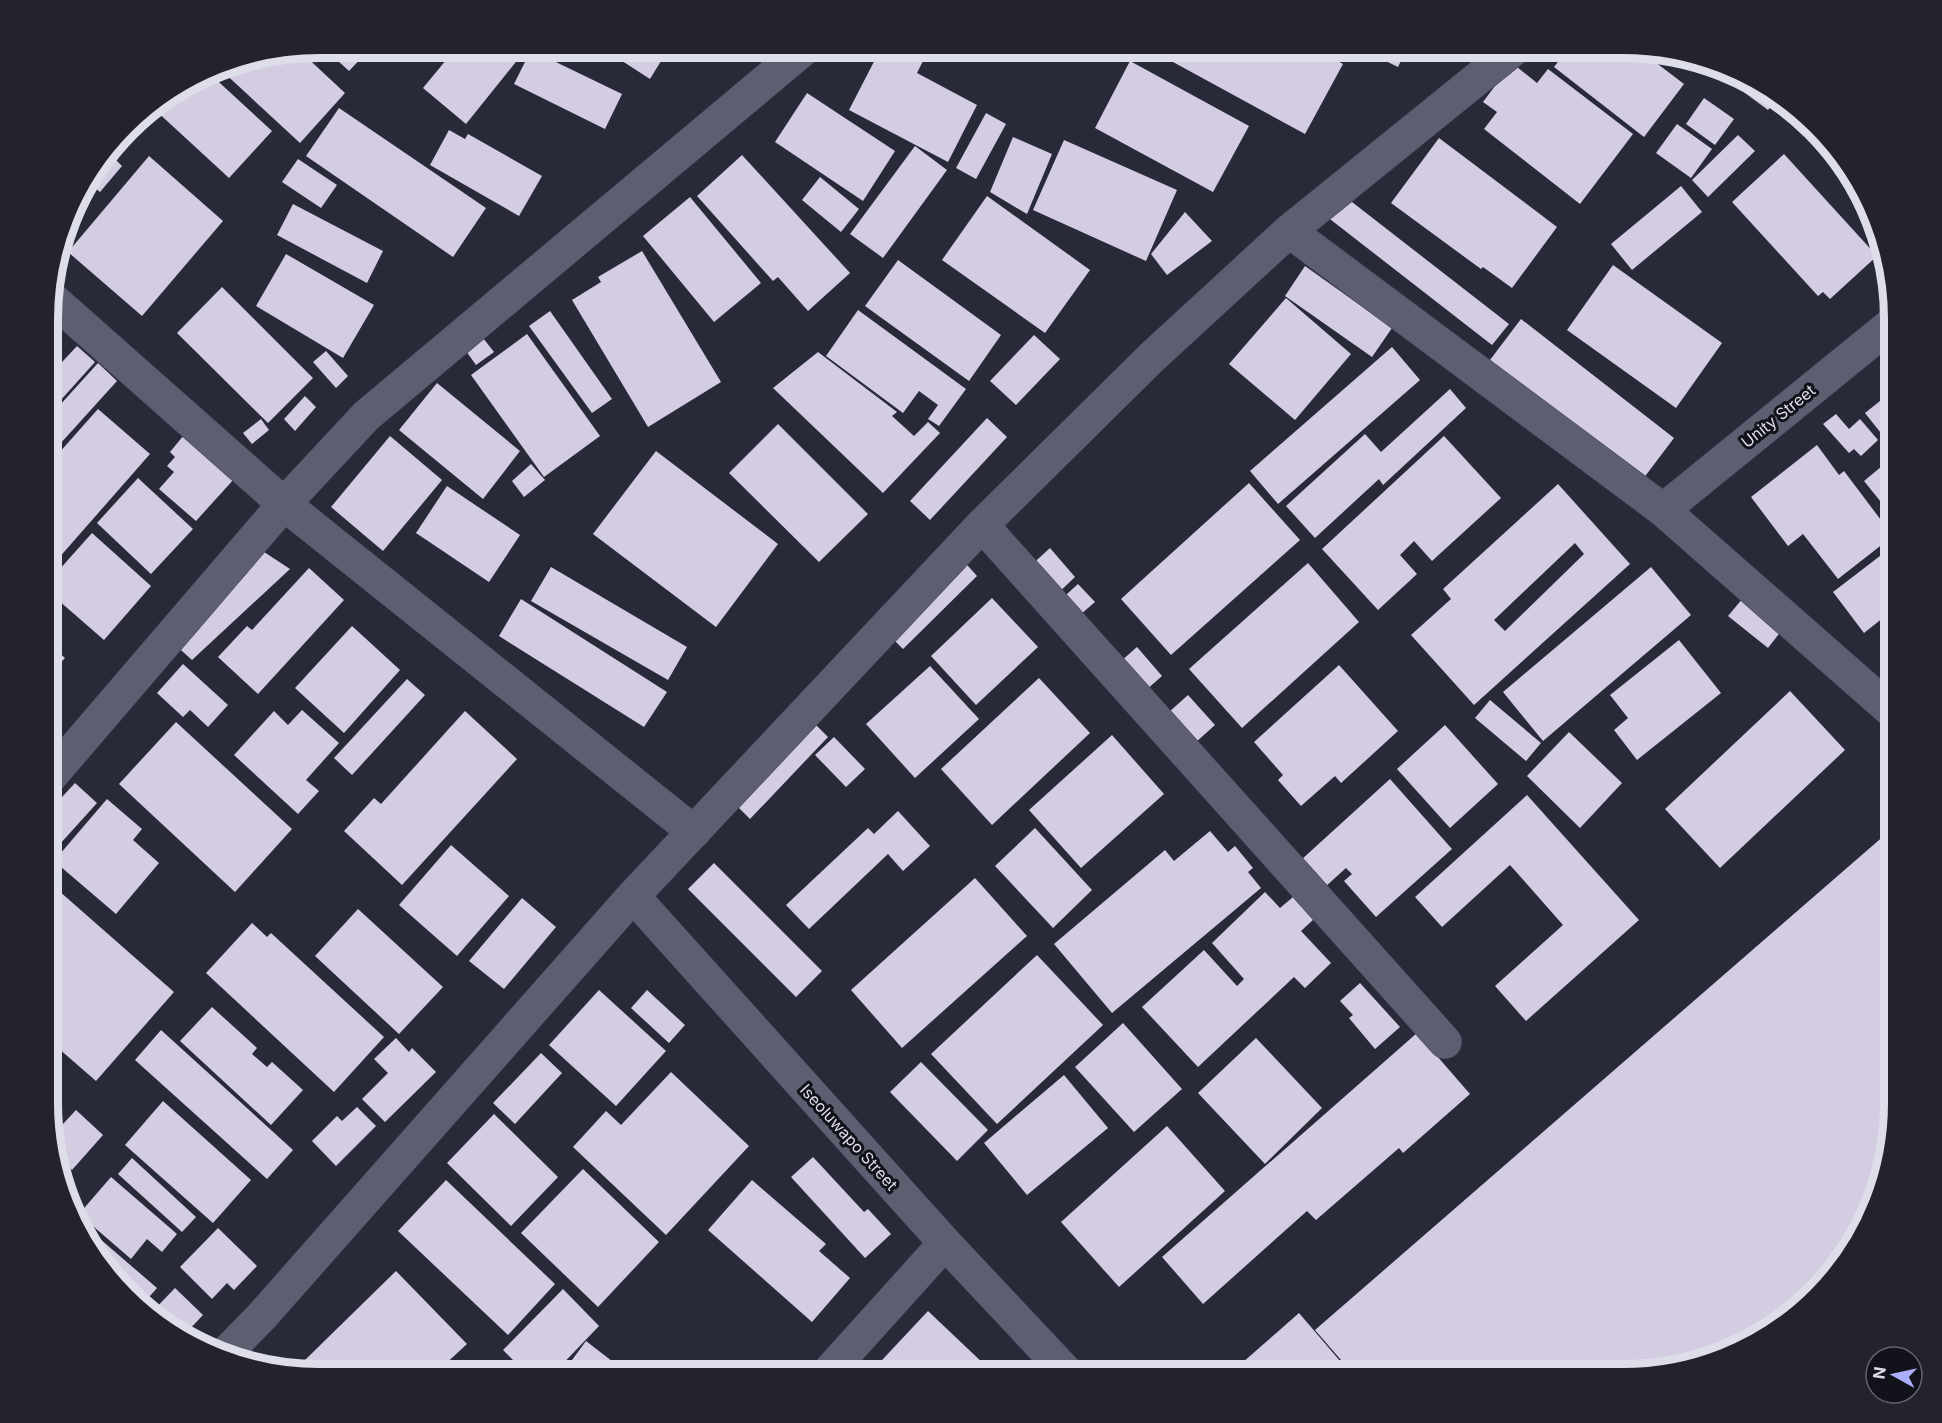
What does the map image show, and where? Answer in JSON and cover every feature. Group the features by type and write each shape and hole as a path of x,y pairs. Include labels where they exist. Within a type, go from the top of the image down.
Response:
{"street":[{"path":"58,768 284,504 366,416 793,58"},
{"path":"230,1349 262,1316 633,897 982,525 1151,358 1289,231 1502,58"},
{"path":"1289,231 1663,510 1883,703"},
{"path":"59,305 284,504 694,832"},
{"name":"Unity Street","path":"1663,510 1883,331"},
{"path":"982,525 1445,1042"},
{"name":"Iseoluwapo Street","path":"633,897 945,1243 1059,1364"},
{"path":"836,1364 945,1243"}],"building":[{"path":"335,58 361,58 349,71"},
{"path":"448,58 519,58 466,124 423,88"},
{"path":"527,58 548,58 622,94 605,129 514,84"},
{"path":"617,58 663,58 650,79"},
{"path":"876,58 924,58 917,73 977,105 948,162 849,110"},
{"path":"1175,58 1332,58 1343,64 1305,134 1173,62"},
{"path":"1380,58 1402,58 1398,67"},
{"path":"1561,58 1653,61 1684,84 1644,137 1554,67"},
{"path":"308,59 345,93 300,143 227,75 252,67"},
{"path":"1130,61 1249,126 1213,192 1095,128"},
{"path":"1512,63 1537,83 1548,69 1633,134 1580,204 1484,129 1497,112 1483,102"},
{"path":"216,80 272,131 229,178 159,114 189,93"},
{"path":"1729,81 1753,93 1772,106 1768,110"},
{"path":"807,93 895,151 863,201 775,142"},
{"path":"1704,98 1734,119 1715,145 1686,124"},
{"path":"339,108 486,208 453,257 306,156"},
{"path":"986,113 1006,124 976,179 956,168"},
{"path":"1677,124 1712,149 1691,178 1656,153"},
{"path":"449,130 465,139 468,134 542,176 519,216 430,165"},
{"path":"137,133 115,159 122,166 100,192 94,187 123,147"},
{"path":"1738,135 1755,151 1708,197 1692,180"},
{"path":"1013,137 1052,154 1027,214 990,192"},
{"path":"1439,138 1557,227 1512,288 1483,267 1481,269 1391,203"},
{"path":"1064,140 1177,190 1146,261 1033,210"},
{"path":"915,146 947,170 883,258 850,234"},
{"path":"1784,154 1876,257 1830,299 1823,292 1818,296 1732,202"},
{"path":"742,155 850,273 808,311 778,277 773,281 697,196"},
{"path":"149,156 223,221 142,316 68,252"},
{"path":"298,159 337,185 321,208 282,182"},
{"path":"820,177 859,209 841,232 802,200"},
{"path":"1681,186 1702,212 1632,270 1611,244"},
{"path":"1343,195 1509,324 1492,345 1326,216"},
{"path":"987,196 1090,270 1045,333 942,260"},
{"path":"690,197 761,283 714,322 643,236"},
{"path":"293,204 383,251 367,283 277,235"},
{"path":"1185,212 1212,241 1167,275 1151,254"},
{"path":"642,251 721,382 648,427 572,300 601,282 598,277"},
{"path":"286,254 374,305 343,358 256,306"},
{"path":"898,260 1001,335 969,381 865,306"},
{"path":"1613,265 1722,343 1676,408 1567,330"},
{"path":"1305,266 1392,328 1372,357 1285,296"},
{"path":"222,287 313,378 268,423 177,333"},
{"path":"1286,298 1351,354 1295,420 1229,364"},
{"path":"858,310 966,389 939,426 928,419 938,405 919,391 903,413 826,356"},
{"path":"550,311 612,399 592,413 529,326"},
{"path":"1521,319 1674,438 1643,479 1490,360"},
{"path":"527,334 600,436 544,477 471,375"},
{"path":"1034,335 1060,359 1016,405 990,381"},
{"path":"483,338 494,352 476,365 466,351"},
{"path":"77,346 95,362 59,402 58,366"},
{"path":"1392,347 1420,380 1278,504 1250,471"},
{"path":"326,351 348,376 336,388 313,362"},
{"path":"818,352 897,412 892,416 914,436 928,422 940,433 883,493 773,388"},
{"path":"98,363 117,381 58,446 58,407"},
{"path":"437,383 520,451 483,499 399,430"},
{"path":"1450,389 1466,408 1383,485 1379,479 1315,538 1286,506 1365,434 1381,452"},
{"path":"305,396 316,407 295,431 284,419"},
{"path":"1883,399 1883,436 1865,413"},
{"path":"98,409 150,454 58,559 58,454"},
{"path":"1836,414 1849,429 1860,419 1878,440 1861,456 1854,449 1849,453 1823,424"},
{"path":"987,418 1007,437 930,520 910,501"},
{"path":"261,419 269,430 252,444 243,433"},
{"path":"778,424 868,514 819,562 729,473"},
{"path":"184,435 234,479 196,521 159,489 174,472 167,466 175,457 170,452"},
{"path":"390,436 442,480 383,551 331,507"},
{"path":"1444,436 1501,498 1432,561 1414,541 1400,555 1417,574 1378,610 1322,549"},
{"path":"1817,445 1839,475 1844,471 1883,523 1883,544 1838,579 1803,534 1788,546 1751,497"},
{"path":"656,451 778,544 716,627 593,534"},
{"path":"531,464 545,480 524,497 512,481"},
{"path":"1883,465 1883,505 1864,481"},
{"path":"138,478 193,529 151,574 97,523"},
{"path":"1249,483 1300,540 1171,655 1121,599"},
{"path":"1558,484 1630,564 1474,705 1411,635 1451,599 1443,589","holes":["1575,543 1584,554 1505,631 1494,620"]},
{"path":"447,486 520,535 489,582 416,533"},
{"path":"92,533 151,586 104,640 58,600 58,571"},
{"path":"258,548 290,569 192,660 172,642"},
{"path":"1050,548 1075,577 1054,597 1028,568"},
{"path":"1883,554 1883,618 1864,633 1833,592"},
{"path":"960,557 977,576 903,649 884,630"},
{"path":"1308,563 1359,622 1242,728 1189,669"},
{"path":"551,567 687,647 668,680 531,601"},
{"path":"1651,567 1691,615 1543,741 1503,692"},
{"path":"309,568 344,600 258,694 218,657 247,626 252,630"},
{"path":"1078,584 1095,602 1073,621 1057,603"},
{"path":"992,598 1038,647 976,705 931,656"},
{"path":"1743,598 1782,630 1768,648 1728,616"},
{"path":"521,599 667,692 644,727 499,636"},
{"path":"352,626 400,670 344,733 295,688"},
{"path":"1679,640 1721,693 1637,760 1614,730 1628,718 1610,695"},
{"path":"1137,647 1162,676 1145,691 1120,662"},
{"path":"58,652 65,658 58,665"},
{"path":"183,664 228,705 208,727 190,710 183,717 157,693"},
{"path":"1339,665 1398,731 1341,783 1335,776 1301,806 1278,780 1283,775 1254,742"},
{"path":"930,666 979,719 915,778 866,724"},
{"path":"1039,678 1090,733 992,825 941,769"},
{"path":"407,679 425,695 352,775 334,758"},
{"path":"1790,691 1845,750 1720,868 1665,809"},
{"path":"1188,695 1215,725 1186,751 1159,721"},
{"path":"1490,700 1541,743 1526,761 1475,718"},
{"path":"302,710 339,743 306,780 319,791 298,814 234,755 274,711 288,725"},
{"path":"465,711 517,759 402,885 344,831 374,798 381,804"},
{"path":"807,716 828,737 750,819 729,798"},
{"path":"176,722 292,829 235,892 119,784"},
{"path":"1445,725 1498,784 1450,828 1397,769"},
{"path":"1569,732 1622,783 1580,828 1527,776"},
{"path":"1112,735 1164,794 1081,868 1029,810"},
{"path":"834,737 865,769 846,787 815,755"},
{"path":"1390,779 1452,849 1376,917 1344,881 1352,874 1346,868 1325,887 1301,860"},
{"path":"75,783 97,803 58,846 58,801"},
{"path":"1527,795 1639,920 1526,1021 1495,986 1563,925 1510,865 1442,927 1415,897"},
{"path":"107,799 142,829 133,840 159,863 116,914 58,864 58,856"},
{"path":"898,811 930,846 903,871 888,854 809,929 786,905 868,828 874,834"},
{"path":"1035,828 1092,890 1053,928 995,866"},
{"path":"1210,831 1228,852 1235,846 1253,868 1248,872 1261,888 1112,1013 1054,944 1165,850 1174,861"},
{"path":"1883,837 1883,1120 1875,1171 1864,1203 1849,1234 1819,1276 1795,1300 1753,1330 1722,1345 1690,1356 1639,1364 1344,1364 1315,1330"},
{"path":"451,845 509,896 457,956 399,905"},
{"path":"714,863 822,971 796,997 688,889"},
{"path":"975,878 1027,936 902,1048 851,990"},
{"path":"58,890 174,992 96,1081 58,1048"},
{"path":"1265,892 1280,908 1293,897 1314,919 1301,931 1331,963 1305,988 1294,977 1198,1067 1142,1007 1204,950 1237,986 1244,979 1212,943"},
{"path":"522,898 556,927 504,989 469,961"},
{"path":"358,909 443,987 399,1034 315,956"},
{"path":"252,923 267,937 271,933 384,1037 334,1092 206,973"},
{"path":"1037,955 1103,1025 997,1124 931,1054"},
{"path":"1360,983 1400,1027 1375,1049 1349,1018 1353,1015 1340,1001"},
{"path":"599,990 666,1051 616,1106 549,1045"},
{"path":"647,990 685,1025 669,1043 631,1008"},
{"path":"212,1007 257,1048 252,1054 267,1067 272,1062 303,1090 271,1125 180,1041"},
{"path":"1123,1023 1182,1089 1134,1132 1075,1067"},
{"path":"161,1030 293,1150 267,1179 135,1060"},
{"path":"1417,1033 1470,1094 1403,1153 1399,1148 1316,1220 1307,1211 1203,1304 1162,1257"},
{"path":"396,1038 409,1052 412,1048 436,1072 385,1122 362,1099 388,1073 374,1059"},
{"path":"1256,1038 1322,1108 1265,1164 1198,1093"},
{"path":"541,1053 562,1073 515,1124 493,1103"},
{"path":"921,1062 988,1130 957,1161 890,1092"},
{"path":"671,1072 749,1146 666,1235 573,1147 606,1111 621,1125"},
{"path":"1064,1075 1108,1128 1027,1195 984,1143"},
{"path":"163,1101 251,1180 213,1223 125,1145"},
{"path":"357,1107 376,1126 336,1166 312,1141 337,1116 342,1121"},
{"path":"76,1110 103,1135 72,1170 66,1165 60,1127"},
{"path":"494,1114 558,1177 511,1226 447,1163"},
{"path":"1167,1126 1225,1191 1119,1287 1061,1222"},
{"path":"813,1157 864,1212 868,1209 891,1234 865,1258 791,1177"},
{"path":"132,1158 196,1217 182,1232 118,1174"},
{"path":"583,1169 659,1242 598,1307 521,1233"},
{"path":"111,1177 177,1234 162,1252 147,1239 131,1259 85,1219 82,1211"},
{"path":"446,1180 555,1284 508,1335 398,1231"},
{"path":"752,1180 826,1244 819,1251 850,1278 812,1322 708,1230"},
{"path":"218,1228 257,1266 234,1290 227,1283 212,1299 180,1267"},
{"path":"92,1232 157,1288 147,1300 123,1276"},
{"path":"396,1271 467,1344 445,1364 309,1364 305,1360"},
{"path":"175,1288 203,1315 189,1330 156,1307"},
{"path":"563,1289 599,1326 563,1364 517,1364 503,1350"},
{"path":"928,1311 984,1364 878,1364"},
{"path":"1299,1313 1343,1364 1243,1364"},
{"path":"586,1341 616,1364 569,1364"}]}
